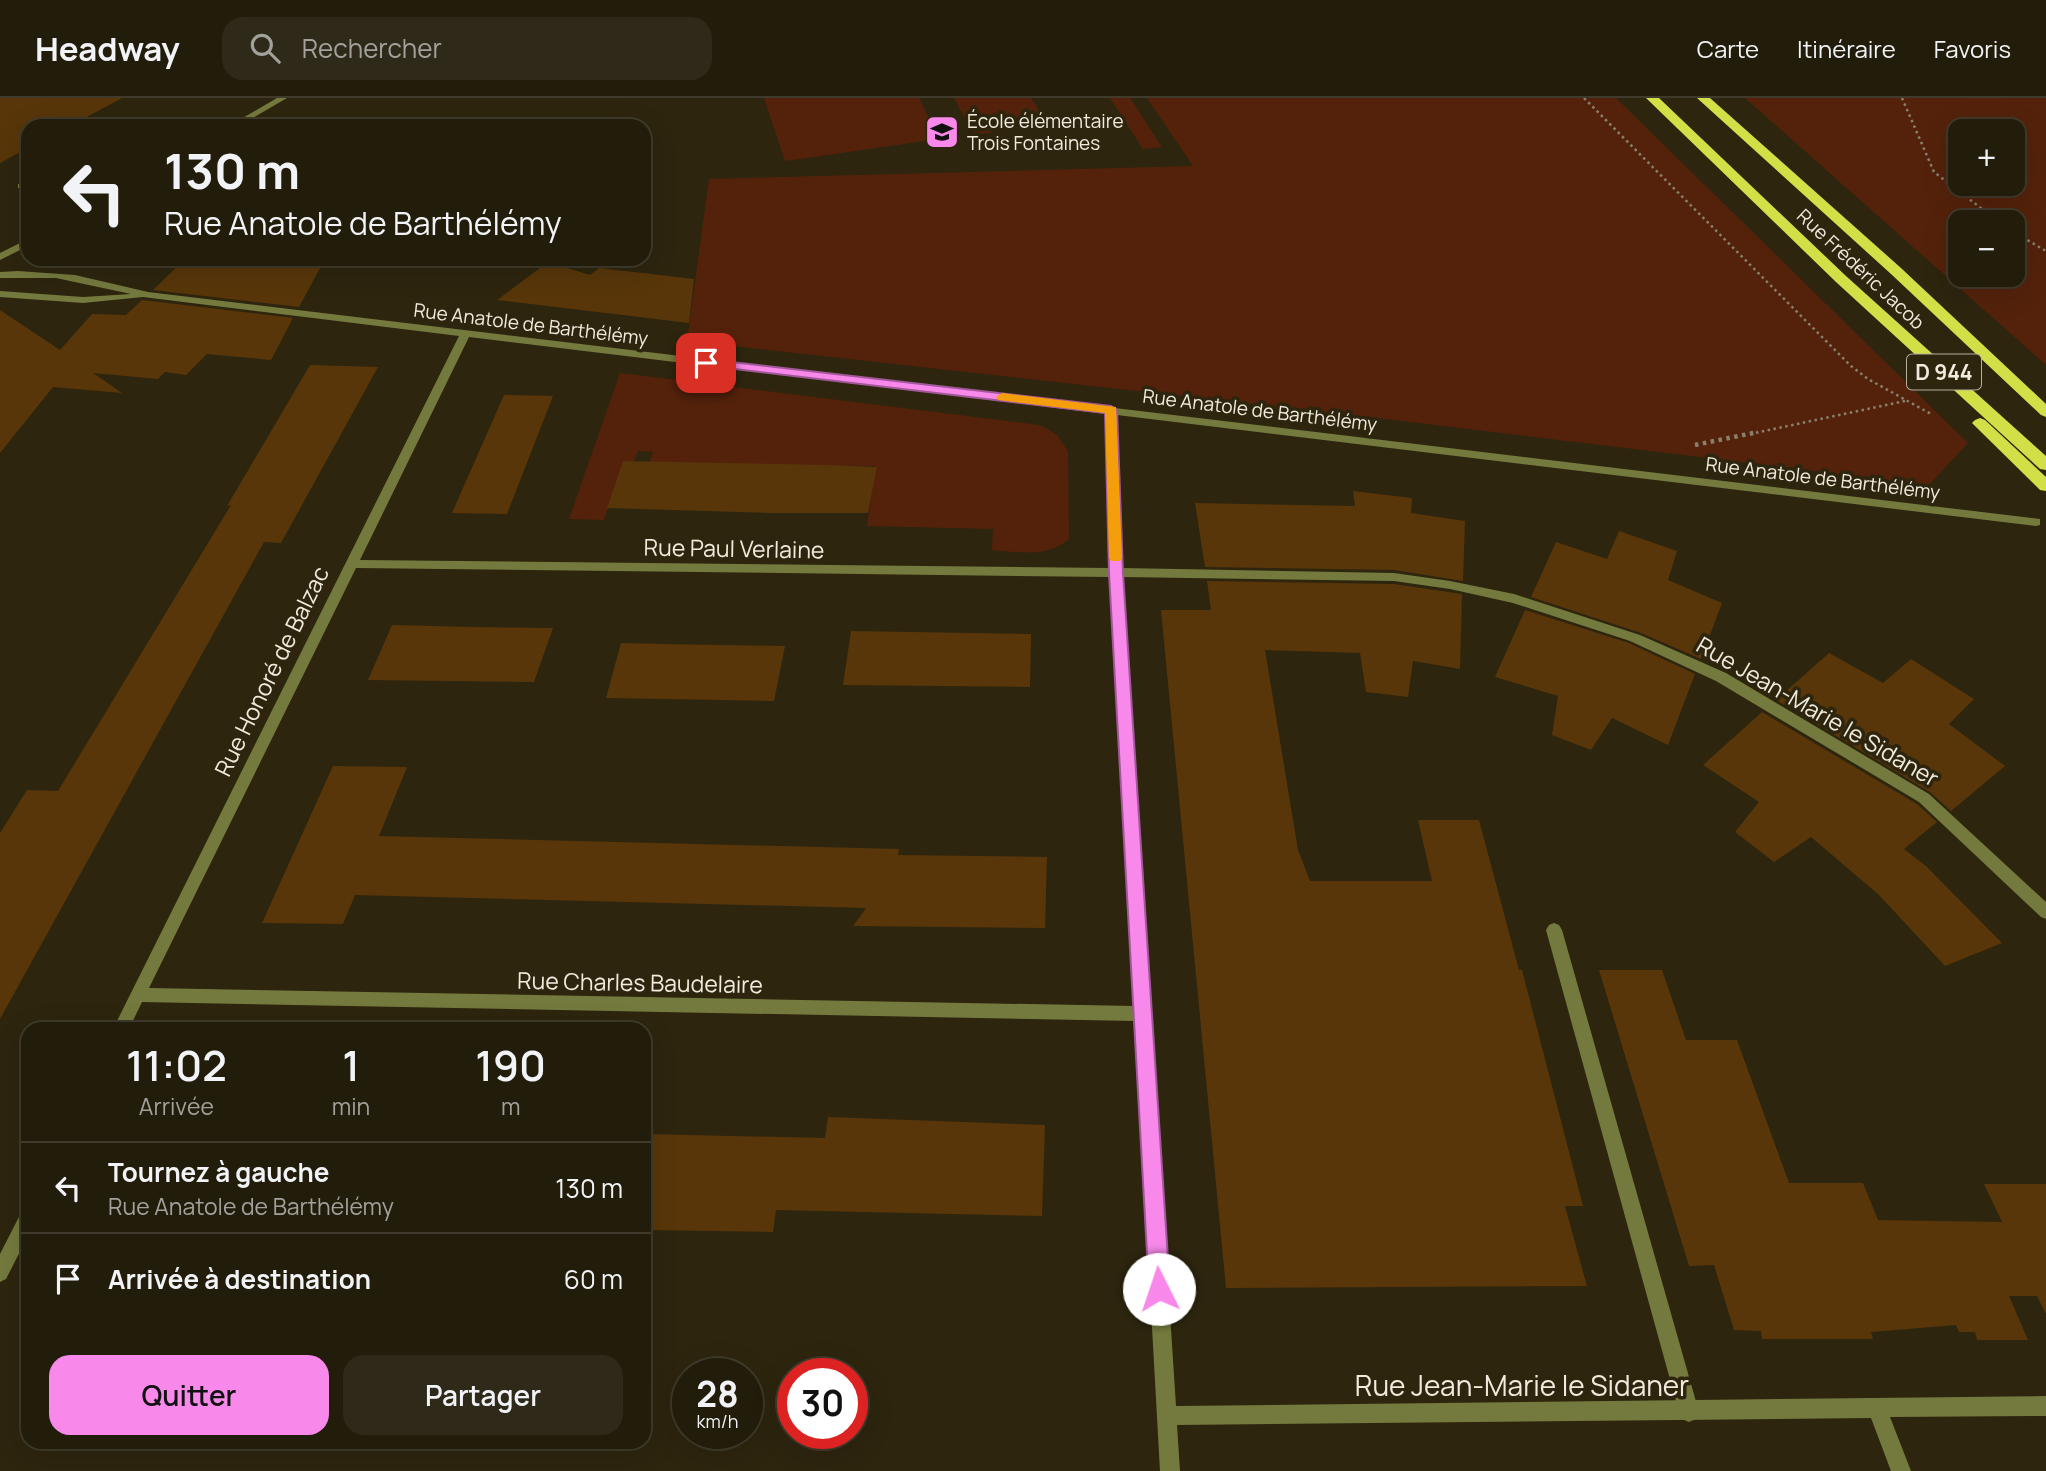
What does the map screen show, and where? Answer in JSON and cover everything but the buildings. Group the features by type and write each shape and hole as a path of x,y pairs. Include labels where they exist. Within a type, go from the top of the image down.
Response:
{"highway":[{"name":"Rue Frédéric Jacob","path":"1652,98 1842,279 2046,466"},
{"name":"Rue Frédéric Jacob","path":"1703,98 2046,412"},
{"path":"1842,279 1891,337 2046,486"},
{"path":"2009,376 2046,402"}],"street":[{"path":"246,119 283,98"},
{"path":"0,257 21,246"},
{"name":"Rue Anatole de Barthélémy","path":"0,275 42,276 108,283 147,295 465,335 2036,522"},
{"name":"Rue Anatole de Barthélémy","path":"0,294 83,300 147,295"},
{"name":"Rue Honoré de Balzac","path":"124,1022 465,335"},
{"path":"1111,410 1116,573 1170,1471"},
{"name":"Rue Paul Verlaine","path":"351,564 1116,573"},
{"name":"Rue Jean-Marie le Sidaner","path":"1116,573 1394,577 1450,585 1514,599 1635,638 1721,677 1924,798 2046,912"},
{"path":"1554,930 1689,1412"},
{"name":"Rue Charles Baudelaire","path":"138,995 1142,1014"},
{"path":"0,1273 21,1231"},
{"name":"Rue Jean-Marie le Sidaner","path":"1167,1416 2046,1406"},
{"path":"1877,1409 1901,1471"}],"path":[{"path":"1584,98 1851,366 1868,380 1931,414"},
{"path":"1902,98 1934,172 1983,210"},
{"path":"2025,239 2046,251"},
{"path":"1689,446 1906,401"}],"shaded area":[{"path":"764,98 919,98 939,139 785,161"},
{"path":"954,98 1031,98 1047,123 974,135"},
{"path":"1110,98 1130,98 1162,147 1143,149"},
{"path":"1147,98 1616,98 1968,443 1929,485 1370,417 687,341 709,179 1193,166"},
{"path":"1745,98 2046,98 2046,365 1958,287 2025,287 2025,210 1948,210 1948,278"},
{"path":"620,373 1040,425 1056,434 1068,451 1069,539 1051,549 1012,552 992,550 993,529 867,526 876,466 649,464 653,452 638,451 634,461 623,462 604,520 569,519"}],"slow traffic":[{"path":"1002,397 1111,410 1115,558"}],"place":[{"name":"École élémentaire Trois Fontaines","path":"942,132"}],"route":[{"path":"706,363 1111,410 1116,573 1159,1289"}]}
